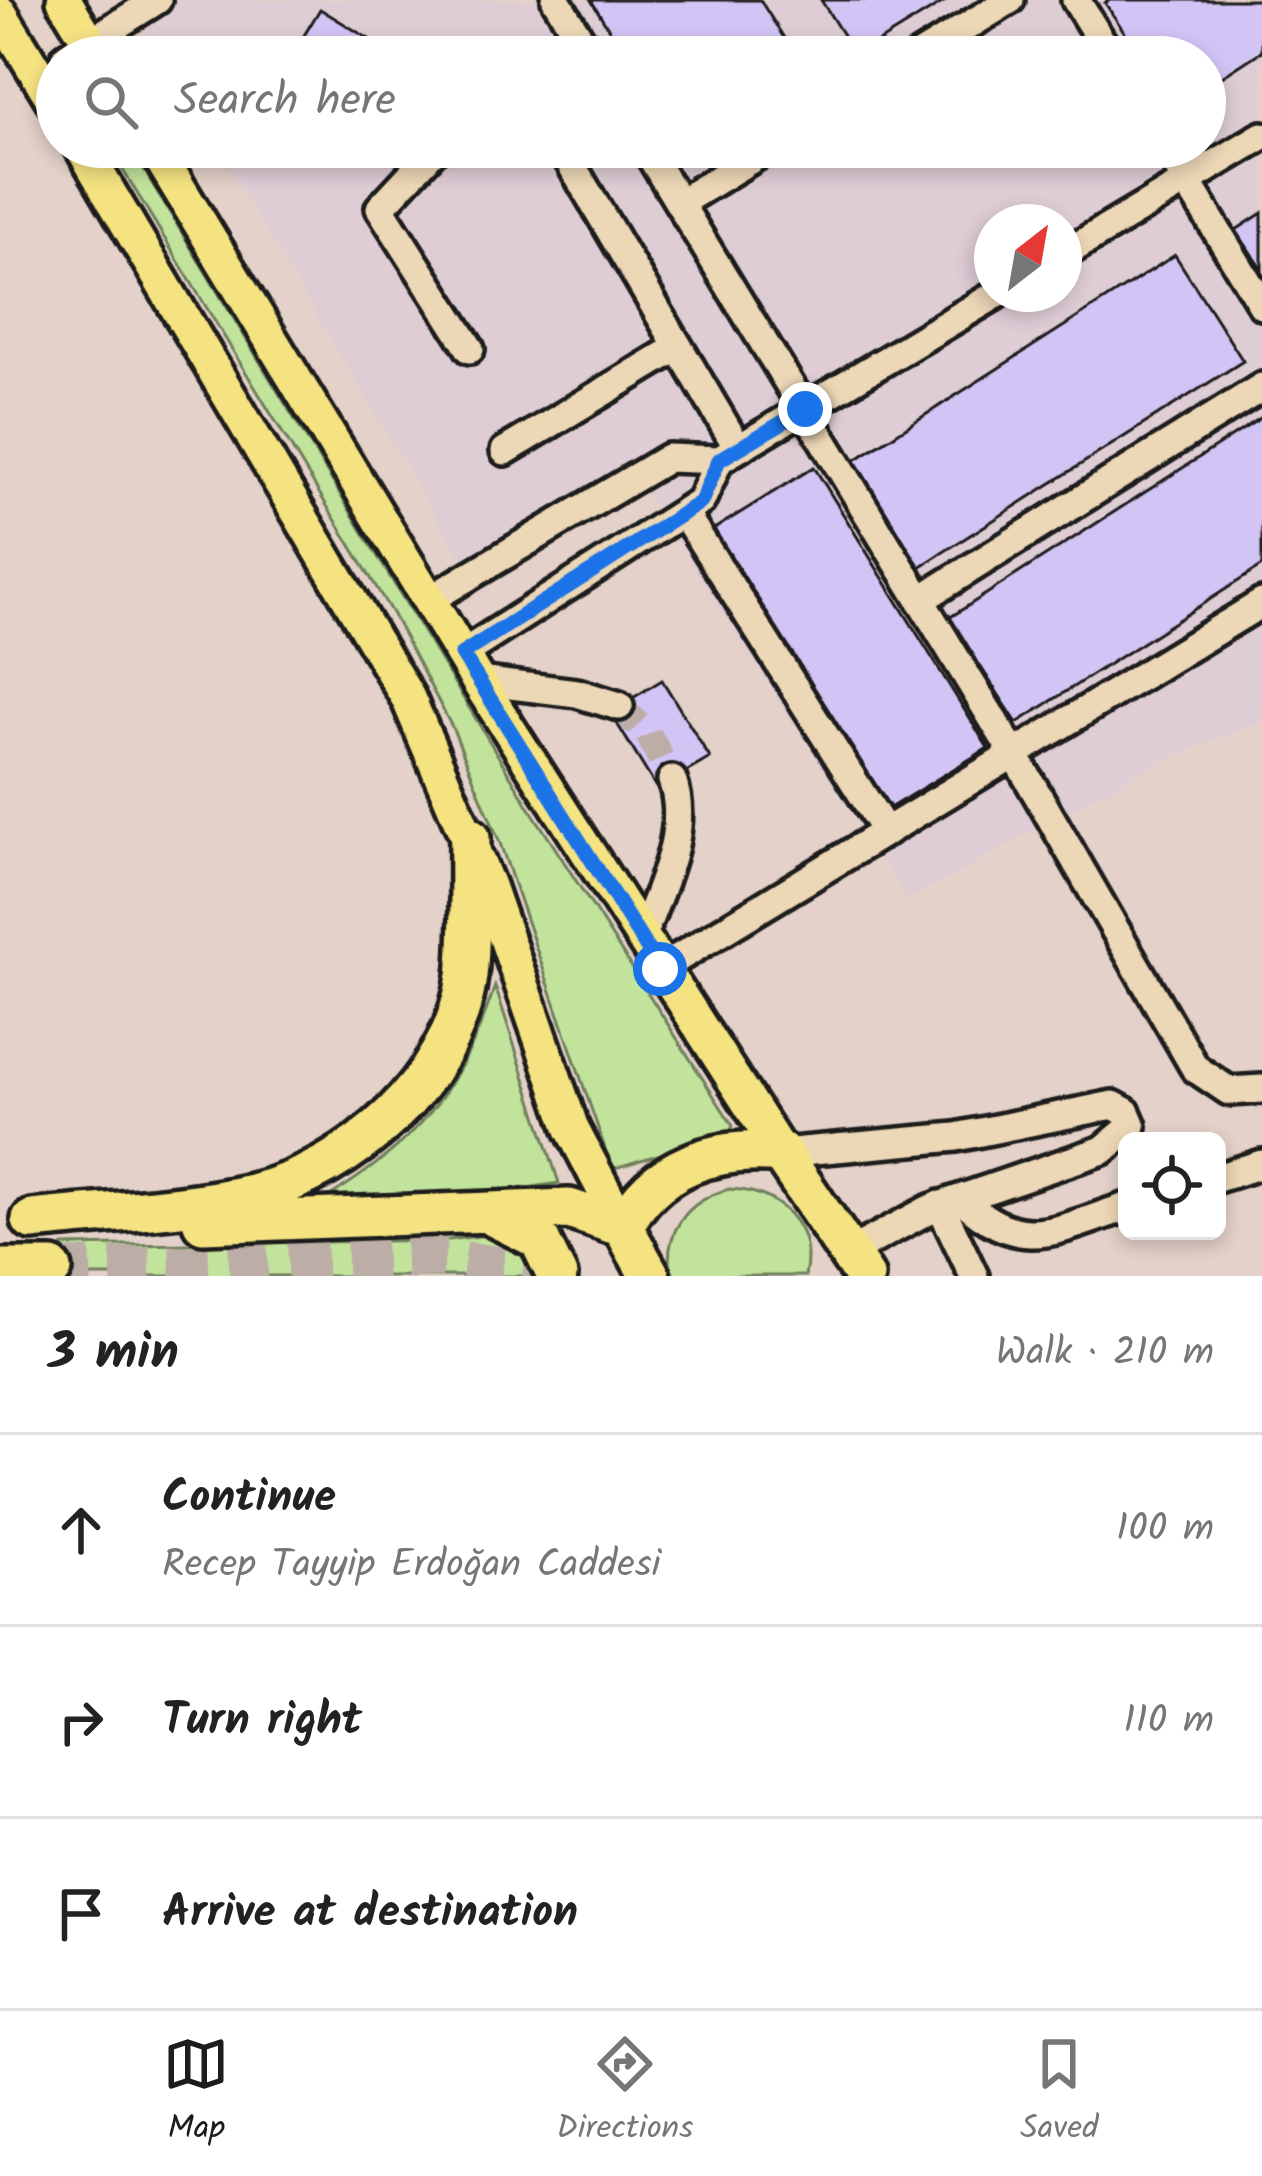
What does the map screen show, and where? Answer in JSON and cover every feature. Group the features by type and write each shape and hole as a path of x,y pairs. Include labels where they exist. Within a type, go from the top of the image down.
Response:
{"highway":[{"path":"16,1220 253,1194 323,1168 382,1124 424,1079 452,1029 466,979 470,837"},
{"path":"623,1227 653,1187 686,1165 726,1152 781,1153 850,1268"},
{"path":"16,1220 214,1223 569,1208 623,1227 650,1276"},
{"path":"485,1213 539,1239 557,1276"},
{"path":"0,1269 52,1269"}],"main road":[{"path":"64,0 68,36"},
{"path":"0,13 36,37"},
{"path":"94,168 398,679 470,837 572,1129 623,1227"},
{"path":"167,168 470,668 781,1153"}],"street":[{"path":"104,36 157,0"},
{"path":"556,0 578,36"},
{"path":"951,36 1010,0"},
{"path":"1076,0 1098,36"},
{"path":"1226,158 1262,136"},
{"path":"417,168 380,208 470,349"},
{"path":"573,168 678,347 729,454"},
{"path":"658,168 1014,754 1195,1068 1229,1091 1262,1089"},
{"path":"679,203 736,168"},
{"path":"1179,168 1262,305"},
{"path":"1082,243 1209,168"},
{"path":"429,601 668,458 729,454 974,308"},
{"path":"505,451 678,347"},
{"path":"920,600 1262,387"},
{"path":"470,668 701,502 729,454"},
{"path":"684,513 886,832"},
{"path":"660,969 1262,603"},
{"path":"470,668 619,706"},
{"path":"641,940 675,840 680,814 672,780"},
{"path":"781,1153 956,1137 1113,1105 1126,1112 1132,1126 1103,1150 952,1203 850,1268"},
{"path":"1226,1175 1262,1164"},
{"path":"952,1203 996,1228 1027,1237 1118,1210"},
{"path":"952,1203 974,1276"}],"shaded area":[{"path":"128,0 1262,0 1262,722 1158,762 908,900 630,468 468,570 229,168 1226,168 1226,36 149,36"}],"green space":[{"path":"122,168 143,168 534,815 733,1126 729,1133 612,1169 500,843 453,729 392,613"},
{"path":"495,986 559,1183 487,1194 320,1202 383,1158 430,1112 466,1057"},
{"path":"729,1189 763,1196 790,1214 805,1241 805,1276 670,1276 671,1245 681,1220 701,1201"},
{"path":"504,1233 519,1238 544,1276 64,1276 63,1246 449,1240"}],"building":[{"path":"591,0 760,0 783,36 613,36"},
{"path":"821,0 947,0 888,36 844,36"},
{"path":"1262,0 1262,51 1226,74 1226,36 1127,36 1105,3"},
{"path":"320,9 364,36 304,36"},
{"path":"1262,213 1262,270 1236,230"},
{"path":"1175,255 1243,361 920,567 852,462"},
{"path":"1262,417 1262,566 1017,723 949,618"},
{"path":"814,467 988,748 888,809 714,529"},
{"path":"662,680 710,758 657,789 610,712"}],"tunnel":[{"path":"619,706 648,734 672,780"},
{"path":"52,1269 439,1257 570,1276"}],"route":[{"path":"660,969 462,654 701,502 719,460 805,409"}]}
